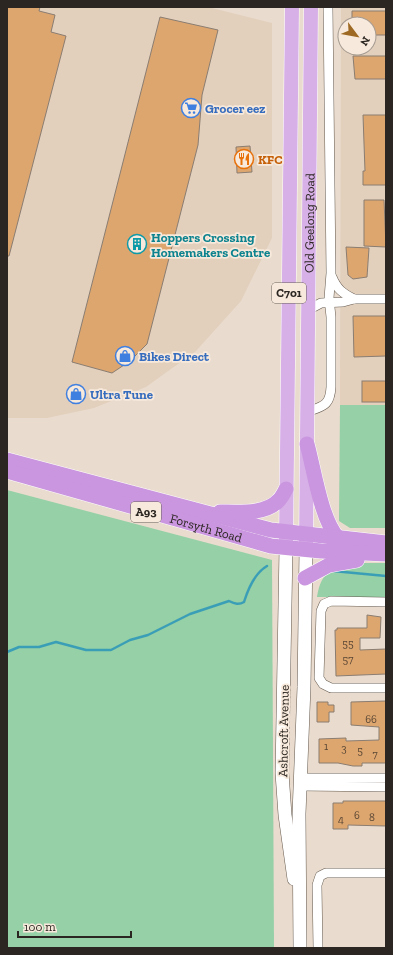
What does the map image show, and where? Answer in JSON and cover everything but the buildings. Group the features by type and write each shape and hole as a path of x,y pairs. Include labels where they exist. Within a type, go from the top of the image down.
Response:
{"highway":[{"path":"307,444 326,516 330,528 338,538"},
{"name":"Forsyth Road","path":"7,460 199,512 286,533 386,543"},
{"name":"Forsyth Road","path":"7,471 234,537 286,548 386,556"},
{"path":"199,512 248,512 259,510 274,505 286,489"},
{"path":"305,578 329,565 344,561 386,556"}],"main road":[{"path":"292,8 320,8"},
{"name":"Old Geelong Road","path":"286,533 292,8"},
{"name":"Old Geelong Road","path":"306,535 308,310 320,8"},
{"name":"C701","path":"286,533 286,548"},
{"name":"C701","path":"306,535 306,550"},
{"name":"Ashcroft Avenue","path":"286,548 282,773 289,851 300,912"},
{"name":"Ashcroft Avenue","path":"300,948 299,782 304,687 306,550"},
{"path":"284,800 288,784 295,778 299,782"}],"street":[{"path":"307,412 326,404 330,397 331,317 329,302 331,273 320,8"},
{"path":"331,273 339,290 354,299"},
{"path":"308,310 321,303 344,302 354,299 386,299"},
{"path":"386,602 331,601 324,604 321,611 320,678 323,684 331,688 386,688"},
{"path":"299,782 386,778"},
{"path":"299,782 386,787"},
{"path":"318,948 317,885 320,876 326,873 386,873"}],"shaded area":[{"name":"Hoppers Crossing Homemakers Centre","path":"7,7 208,7 272,23 272,238 241,301 196,351 146,387 94,408 47,418 7,418"},
{"path":"341,7 386,7 386,405 340,405 341,56 377,56 377,16 341,16"}],"green space":[{"path":"340,405 386,405 386,528 350,528 339,521"},
{"path":"7,490 272,560 274,948 7,948"},
{"path":"346,563 386,563 386,597 317,597 321,583 326,575"}],"waterway":[{"path":"7,652 19,647 39,647 56,642 86,650 111,650 130,640 148,635 190,614 229,601 237,604 244,602 256,577 267,566"},
{"path":"333,571 386,576"}],"place":[{"name":"Grocer eez","path":"191,108"},
{"name":"KFC","path":"244,159"},
{"name":"Hoppers Crossing Homemakers Centre","path":"137,244"},
{"name":"Bikes Direct","path":"125,356"},
{"name":"Ultra Tune","path":"76,394"}]}
